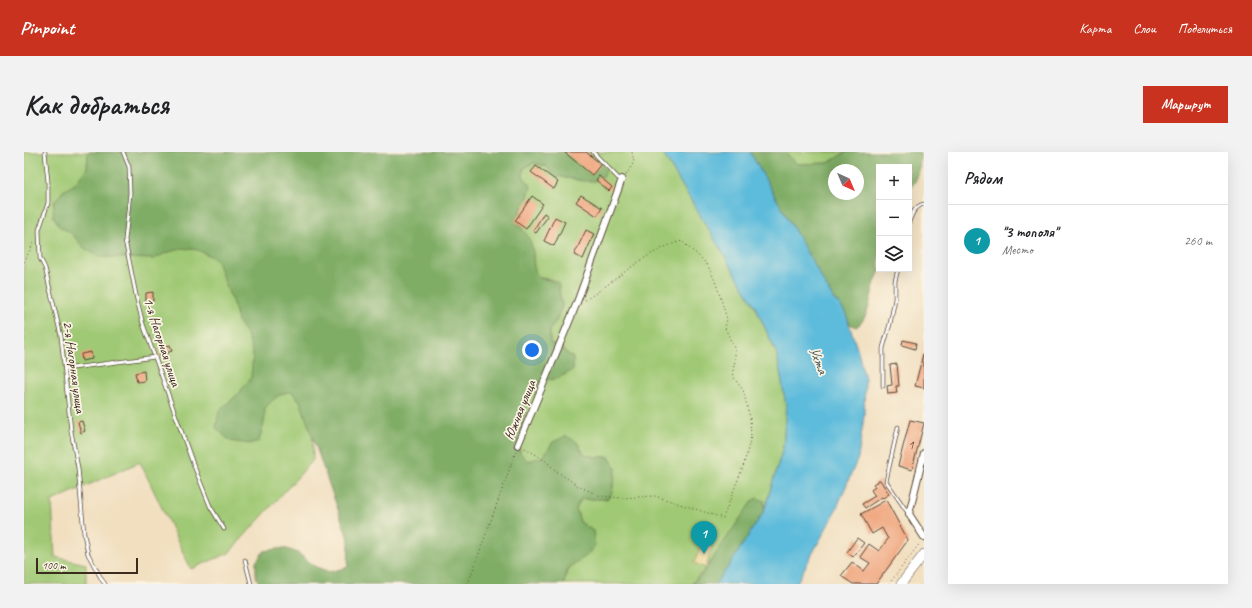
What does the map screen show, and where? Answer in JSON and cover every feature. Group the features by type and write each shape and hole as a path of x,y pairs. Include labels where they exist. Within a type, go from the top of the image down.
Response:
{"main road":[{"path":"901,584 924,554"}],"street":[{"name":"Южная улица","path":"518,445 576,305 622,179"},
{"path":"924,453 909,514 924,537"}],"lane":[{"name":"2-я Нагорная улица","path":"45,152 48,182 48,203 40,230 40,258 45,268 62,336 71,431 78,468 84,534 88,554 105,584"},
{"name":"1-я Нагорная улица","path":"124,152 129,167 130,193 125,240 143,324 192,461 210,506 224,529"},
{"path":"593,152 618,178 622,179"},
{"path":"912,214 920,205 924,204"},
{"path":"883,386 883,348 892,318 895,299 895,281 897,272"},
{"path":"65,369 155,357"},
{"path":"898,427 886,481 909,514"},
{"path":"245,560 251,584"}],"path":[{"path":"622,179 634,162 632,152"},
{"path":"24,262 40,230"},
{"path":"518,445 546,460 555,470 578,486 600,496 622,498 656,496 723,518 744,464 751,437 750,418 743,390 734,378 734,350 725,328 727,319 709,267 702,258 682,241 670,244 647,256 576,305"},
{"name":"Южная улица","path":"468,584 518,445"},
{"path":"889,584 924,537"}],"green space":[{"path":"24,152 212,152 312,394 313,460 229,553 191,569 140,462 52,501 55,557 86,564 86,584 24,584"},
{"path":"88,152 580,152 599,162 606,171 600,181 584,181 556,176 545,166 533,163 524,168 523,176 531,186 528,197 520,211 519,225 527,235 531,244 534,266 539,278 558,282 562,306 557,319 550,330 550,343 561,348 573,358 573,370 556,379 541,380 529,395 519,442 520,453 528,461 543,457 553,442 566,436 577,442 584,454 595,457 609,457 616,469 612,492 607,499 581,499 576,509 580,522 593,531 595,545 583,559 569,568 564,584 260,584 256,577 256,562 264,551 284,548 298,553 316,567 330,572 348,567 349,541 300,401 292,392 287,392 271,402 265,408 264,423 259,441 249,444 230,441 216,428 219,411 236,396 251,378 253,354 247,335 238,322 235,309 216,259 198,250 182,248 153,259 99,257 84,248 71,233 60,227 53,216 54,202 63,191 75,184 87,168"},
{"path":"580,152 662,152 755,306 777,354 786,405 783,448 764,511 765,505 691,584 564,584 565,578 571,566 587,555 593,531 580,522 576,509 581,499 608,499 612,492 616,469 609,457 595,457 584,454 577,442 553,442 543,457 528,461 520,453 519,442 529,395 541,380 556,379 573,370 573,358 561,348 550,343 550,330 557,319 551,279 539,278 534,271 532,259 519,225 520,211 528,197 523,176 524,168 533,163 545,166 556,176 584,181"},
{"path":"750,152 784,152 797,164 828,163 846,152 920,152 917,176 912,186 912,164 876,164 876,272 880,272 865,316 861,323 856,327 850,324 844,311 834,300"},
{"path":"784,152 846,152 829,163 797,164"},
{"path":"757,498 764,501 764,511 729,566 715,584 691,584 702,574 752,501"}],"sand":[{"path":"702,544 712,546 706,568 694,563"}],"water":[{"name":"Ухта","path":"662,152 750,152 834,300 840,305 846,314 858,352 865,379 864,416 858,458 835,512 796,584 715,584 729,566 764,511 783,448 786,405 777,354 755,306"}],"building":[{"path":"564,152 586,152 601,164 592,175"},
{"path":"536,166 558,182 554,189 531,172"},
{"path":"599,176 612,187 609,191 596,180"},
{"path":"581,195 602,208 597,216 576,202"},
{"path":"532,196 543,204 526,229 515,221"},
{"path":"544,213 548,216 536,233 533,231"},
{"path":"555,217 565,222 554,246 544,241"},
{"path":"586,230 594,234 583,259 574,255"},
{"path":"153,292 153,301 146,302 146,293"},
{"path":"903,340 916,343 915,349 902,345"},
{"path":"170,345 172,351 166,353 167,355 160,357 159,354 161,354 159,348"},
{"path":"91,352 92,359 82,361 81,354"},
{"path":"924,354 924,388 915,386"},
{"path":"897,364 899,386 896,386 897,393 888,394 887,386 892,385 890,365"},
{"path":"144,371 145,381 137,382 135,373"},
{"path":"910,420 924,423 912,470 898,466"},
{"path":"82,421 85,431 81,433 78,422"},
{"path":"880,480 889,494 865,508 862,504 875,496 871,490 875,487 873,484"},
{"path":"886,500 908,540 876,584 853,584 841,576 852,562 864,571 870,563 860,557 869,544 879,551 888,539 882,528 872,534 861,514"},
{"path":"857,538 864,543 853,557 847,552"}],"place":[{"name":"\"3 тополя\"","path":"704,554"}]}
